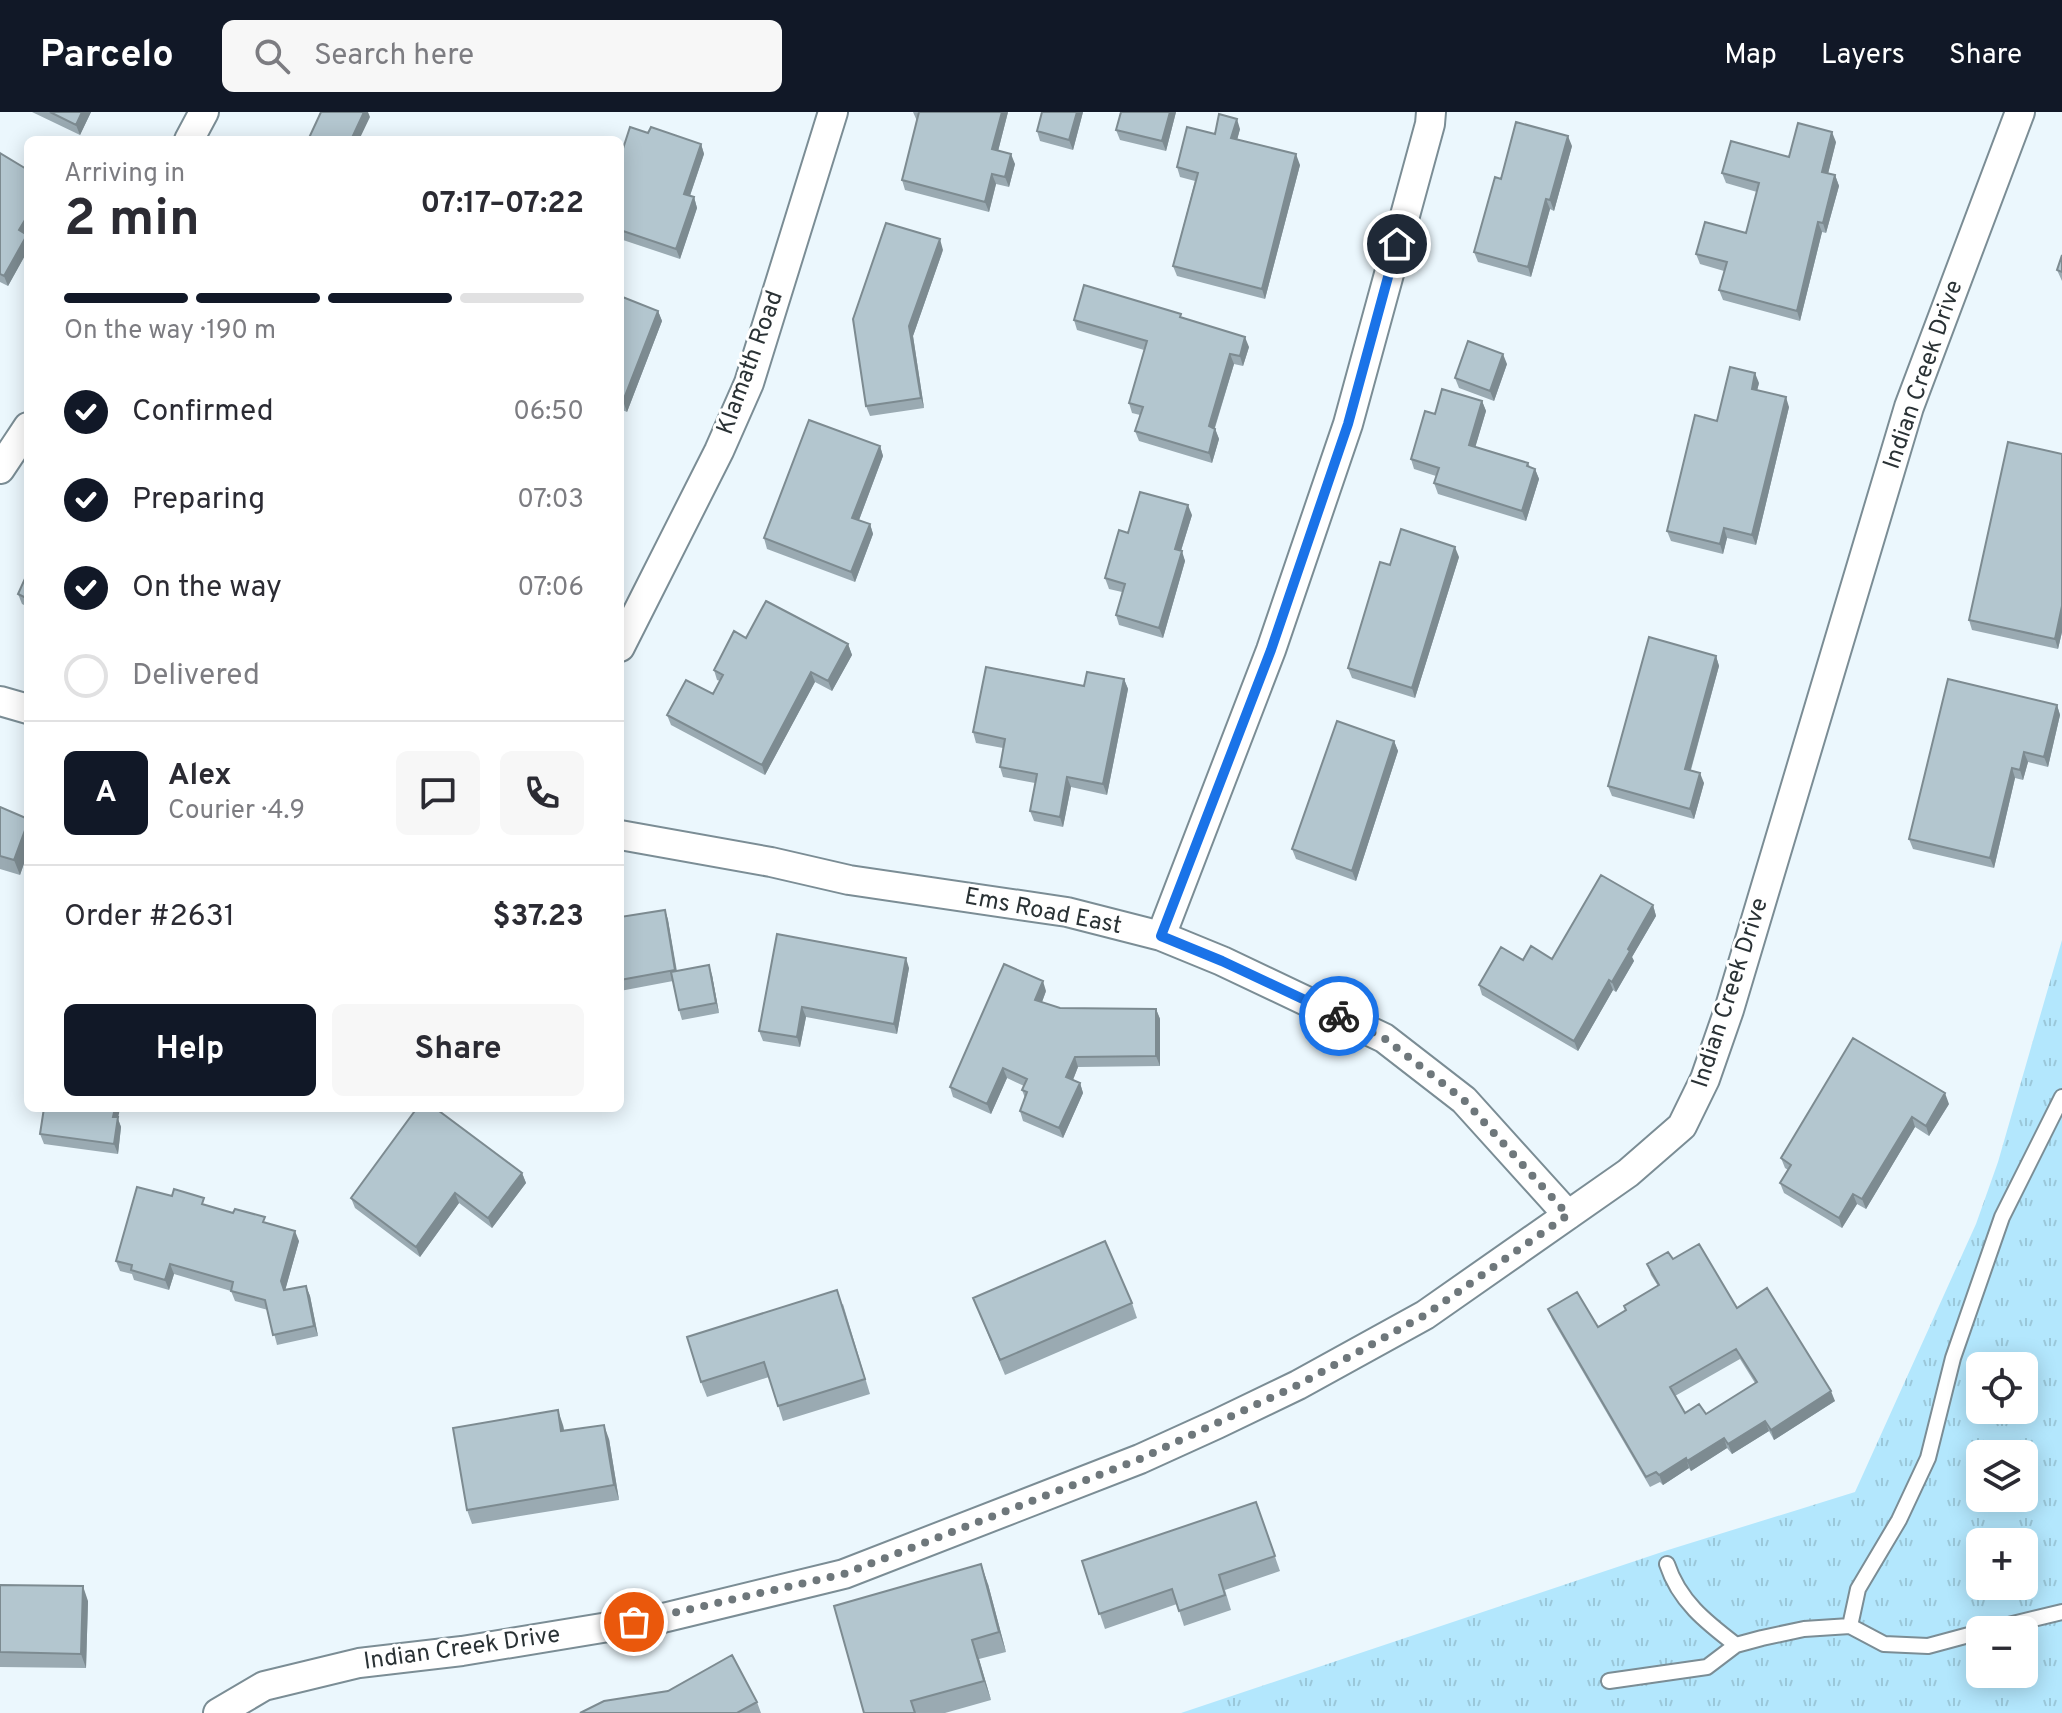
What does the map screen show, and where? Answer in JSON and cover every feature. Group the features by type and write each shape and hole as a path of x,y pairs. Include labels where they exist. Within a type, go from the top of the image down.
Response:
{"street":[{"path":"191,136 204,112"},
{"name":"Klamath Road","path":"624,639 719,451 749,383 833,112"},
{"path":"1161,936 1271,650 1348,424 1431,112"},
{"name":"Indian Creek Drive","path":"218,1713 264,1686 359,1663 462,1651 663,1618 844,1574 1140,1459 1298,1385 1425,1315 1628,1173 1682,1126 1705,1079 1734,995 1909,407 2020,112"},
{"path":"0,469 24,433"},
{"path":"0,701 24,708"},
{"name":"Ems Road East","path":"624,836 771,862 849,880 1067,912 1161,936 1222,961 1384,1038 1464,1100 1568,1215"}],"lane":[{"path":"1850,1626 1858,1589 1899,1520 1928,1458 1953,1358 2002,1217 2062,1097"},
{"path":"1667,1564 1684,1600 1736,1645"},
{"path":"2038,1618 2062,1612"},
{"path":"1609,1681 1707,1667 1736,1645 1804,1629 1850,1626 1884,1644 1928,1646 1966,1636"}],"green space":[{"path":"2062,940 2062,1713 1181,1713 1668,1550 1855,1492 1976,1224 1998,1162"}],"building":[{"path":"50,112 82,112 76,125"},
{"path":"321,112 364,112 353,136 310,136"},
{"path":"919,112 1002,112 992,149 1011,154 1005,177 992,174 985,202 902,180"},
{"path":"1042,112 1077,112 1069,140 1037,131"},
{"path":"1121,112 1170,112 1162,141 1116,130"},
{"path":"1219,114 1237,119 1231,138 1296,154 1262,289 1173,266 1198,173 1177,167 1187,127 1215,134"},
{"path":"1516,122 1568,136 1550,200 1546,199 1528,267 1474,252 1495,177 1501,179"},
{"path":"1798,123 1832,132 1822,172 1835,175 1823,223 1818,222 1797,311 1719,290 1727,262 1696,254 1705,222 1746,233 1759,183 1722,173 1731,141 1789,157"},
{"path":"630,127 648,133 651,127 701,144 684,194 694,197 676,249 624,231 624,146"},
{"path":"0,153 24,168 24,222 19,230 24,233 24,240 4,276 0,274"},
{"path":"886,223 940,239 909,326 921,398 866,406 853,319"},
{"path":"2062,255 2062,272 2057,270"},
{"path":"1084,285 1245,337 1240,356 1230,354 1209,426 1215,429 1209,453 1135,431 1143,407 1129,403 1147,341 1074,320"},
{"path":"624,298 658,311 624,398"},
{"path":"1468,341 1503,354 1490,391 1455,378"},
{"path":"1730,367 1755,373 1752,389 1786,397 1752,535 1724,528 1720,544 1667,531 1695,415 1717,421"},
{"path":"1442,389 1482,401 1469,445 1528,463 1527,466 1535,469 1522,511 1434,483 1439,468 1411,459 1425,411 1435,414"},
{"path":"809,420 880,446 852,518 870,524 851,572 764,538"},
{"path":"2008,442 2062,454 2062,606 2055,639 1969,620"},
{"path":"1140,492 1188,505 1175,549 1182,551 1159,628 1116,615 1125,584 1105,578 1119,530 1128,533"},
{"path":"1401,529 1455,547 1412,688 1348,668 1380,562 1390,565"},
{"path":"24,581 24,597 18,594"},
{"path":"766,601 848,644 828,681 811,672 762,765 667,715 686,680 713,694 723,675 714,670 734,631 746,638"},
{"path":"1649,637 1716,656 1685,769 1700,773 1690,809 1608,786"},
{"path":"986,667 1084,686 1087,672 1124,679 1103,784 1067,777 1060,817 1030,811 1037,774 1000,767 1005,739 973,732"},
{"path":"1948,679 2057,705 2044,757 2024,752 2020,770 2012,768 1990,858 1909,839"},
{"path":"1337,721 1394,741 1352,871 1292,849"},
{"path":"0,807 24,817 24,833 14,860 0,856"},
{"path":"1601,875 1653,905 1612,982 1609,980 1574,1041 1479,985 1501,947 1523,960 1531,946 1552,959"},
{"path":"665,910 675,970 624,979 624,916"},
{"path":"777,934 906,958 894,1024 802,1007 797,1037 759,1031"},
{"path":"1004,964 1043,981 1035,1000 1060,1008 1156,1009 1156,1056 1075,1057 1066,1077 1080,1083 1059,1128 1020,1111 1027,1092 1022,1090 1027,1079 1003,1068 987,1104 950,1087"},
{"path":"709,965 716,1003 679,1010 671,972"},
{"path":"1853,1038 1945,1093 1926,1126 1912,1117 1862,1199 1853,1194 1839,1218 1780,1183 1791,1165 1781,1158"},
{"path":"43,1112 114,1112 113,1117 118,1117 114,1144 40,1134"},
{"path":"414,1112 440,1112 522,1173 488,1218 455,1193 416,1247 351,1198"},
{"path":"137,1187 172,1196 174,1189 204,1198 202,1204 233,1213 235,1209 265,1217 263,1222 295,1231 281,1281 284,1290 306,1286 314,1326 273,1335 265,1300 231,1291 233,1282 170,1264 165,1280 131,1270 132,1265 116,1261"},
{"path":"1105,1241 1132,1303 1000,1360 973,1298"},
{"path":"1699,1244 1737,1308 1767,1288 1831,1391 1771,1430 1765,1421 1728,1444 1724,1438 1659,1475 1656,1472 1646,1477 1548,1309 1577,1292 1598,1327 1626,1310 1624,1306 1659,1285 1647,1264 1668,1252 1673,1259","holes":["1736,1349 1757,1382 1706,1414 1699,1404 1685,1413 1670,1387"]},
{"path":"837,1290 865,1379 778,1406 764,1362 701,1382 687,1337"},
{"path":"558,1410 561,1431 604,1425 614,1485 467,1510 453,1428"},
{"path":"1256,1502 1275,1556 1219,1575 1225,1595 1179,1611 1172,1589 1099,1614 1082,1561"},
{"path":"981,1564 999,1632 972,1640 984,1681 911,1701 915,1713 864,1713 834,1606"},
{"path":"0,1585 83,1586 81,1654 0,1652"},
{"path":"732,1655 757,1702 737,1713 580,1713 604,1701 668,1691"}],"way so far":[{"path":"634,1622 663,1618 844,1574 1140,1459 1298,1385 1425,1315 1568,1215 1464,1100 1384,1038 1339,1016"}],"route":[{"path":"1339,1016 1161,936 1271,650 1348,424 1397,244"}]}
